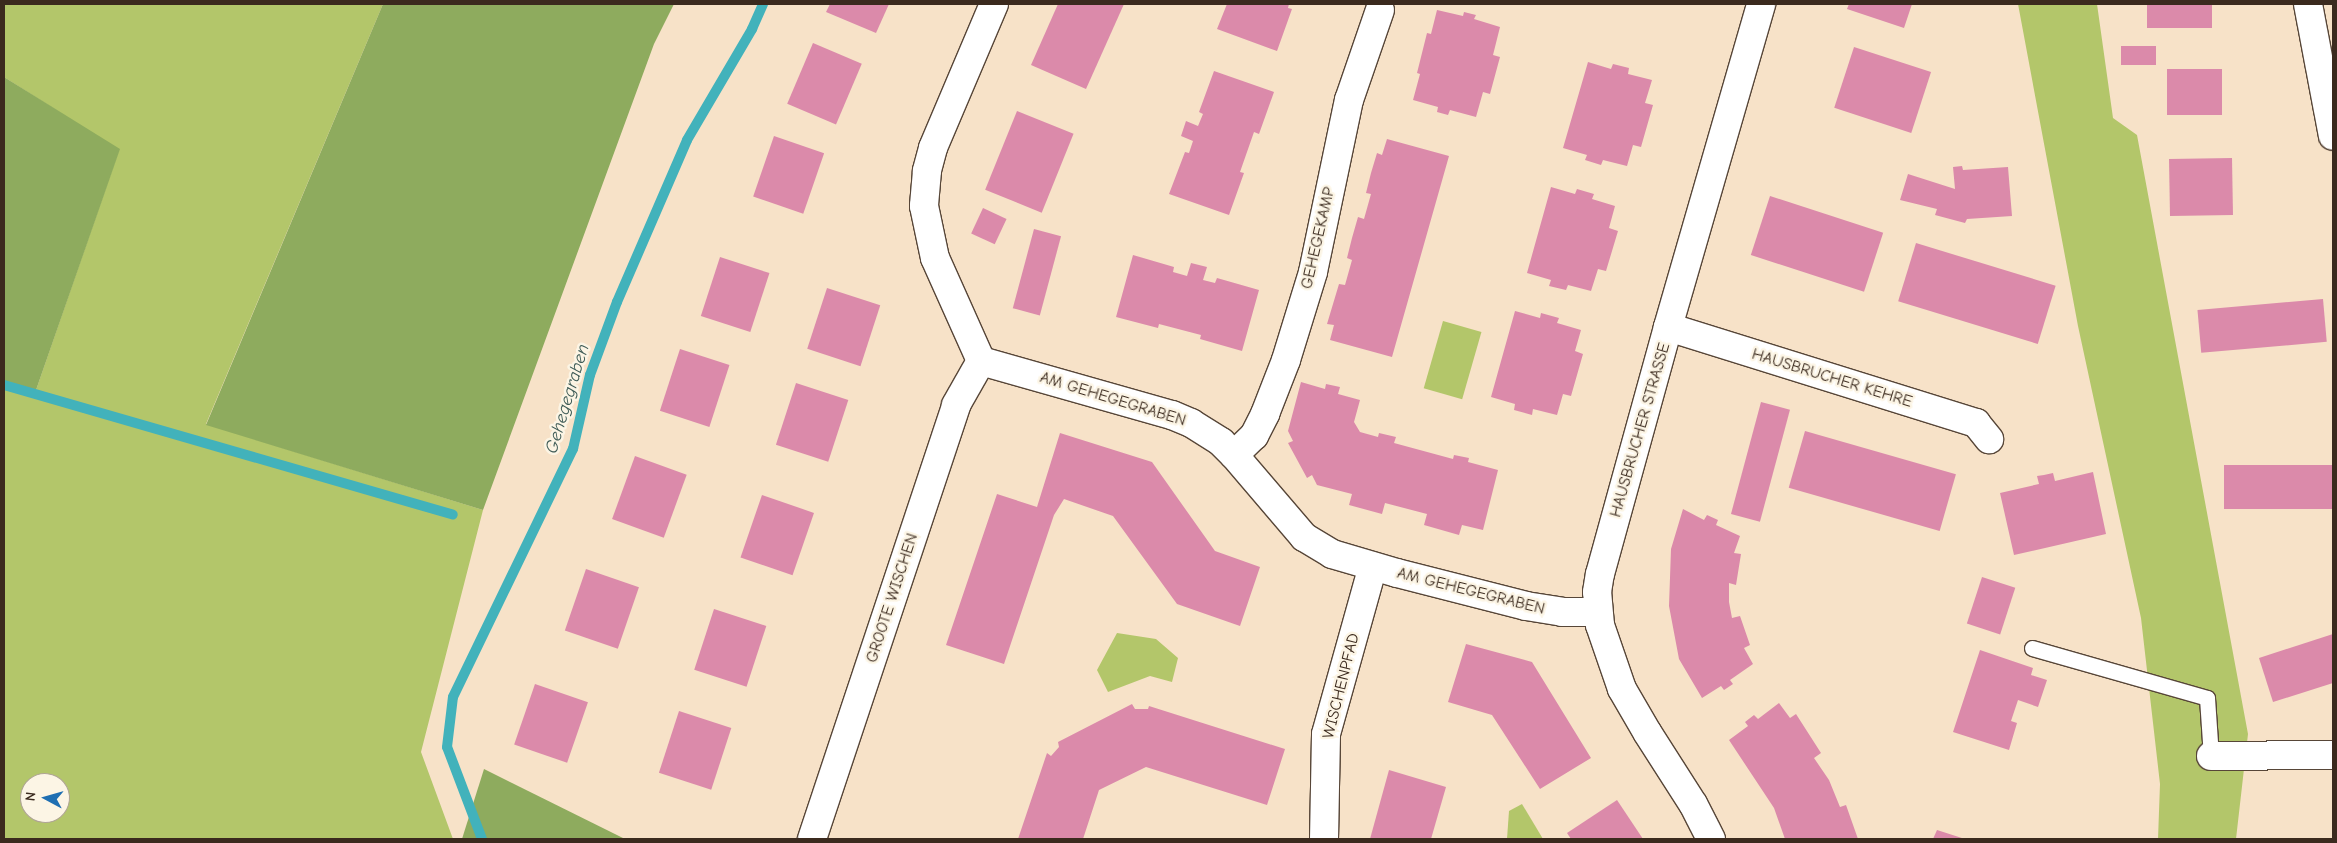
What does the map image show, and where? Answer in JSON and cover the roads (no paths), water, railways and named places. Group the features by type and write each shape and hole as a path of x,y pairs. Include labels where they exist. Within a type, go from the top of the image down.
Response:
{"street":[{"path":"981,361 935,258 924,206 927,171 933,148 994,4"},
{"name":"HAUSBRUCHER STRASSE","path":"1711,839 1693,804 1647,732 1622,688 1605,643 1598,612 1600,574 1668,327 1761,4"},
{"path":"2308,4 2333,136"},
{"name":"GEHEGEKAMP","path":"1234,455 1254,436 1265,414 1286,360 1313,272 1348,100 1380,10"},
{"name":"HAUSBRUCHER KEHRE","path":"1668,327 1976,423 1989,439"},
{"name":"AM GEHEGEGRABEN","path":"981,361 1172,415 1209,433 1234,455 1304,537 1332,554 1526,606 1562,612 1598,612"},
{"name":"GROOTE WISCHEN","path":"812,839 956,405 981,361"},
{"name":"WISCHENPFAD","path":"1324,839 1326,734 1373,566"},
{"path":"2211,756 2333,755"}],"lane":[{"path":"2032,648 2208,698 2211,756"}],"waterway":[{"name":"Gehegegraben","path":"482,839 447,747 453,697 573,449 590,375 617,302 687,140 752,29 763,4"},
{"path":"4,385 453,515"}]}
